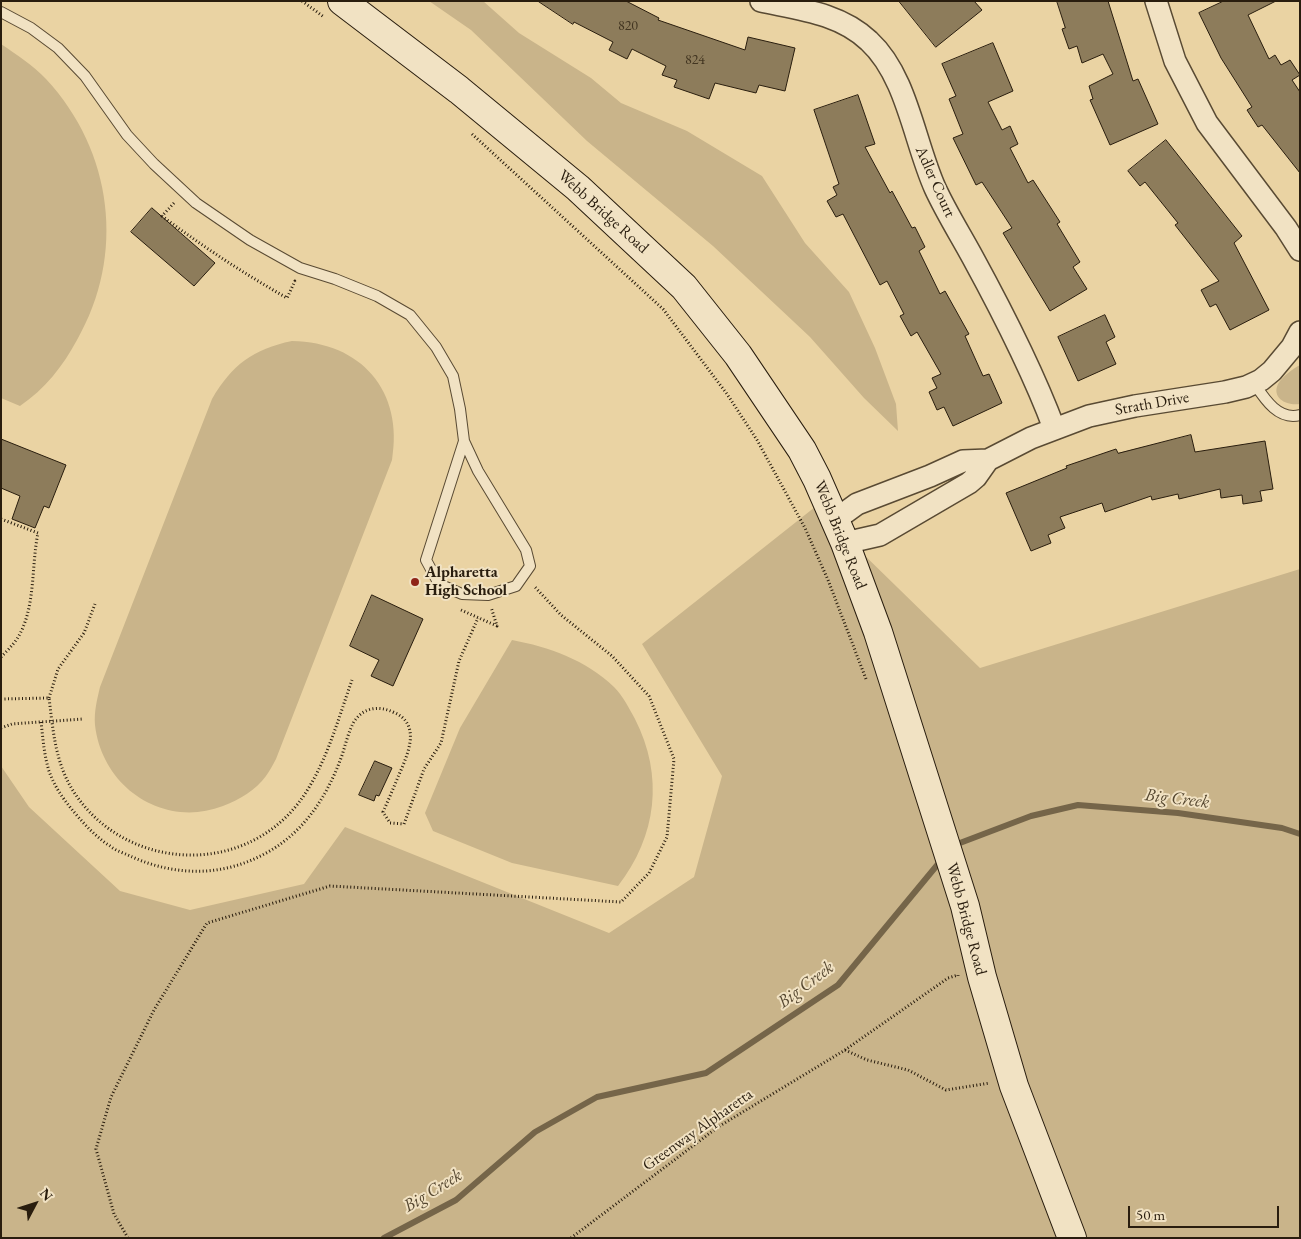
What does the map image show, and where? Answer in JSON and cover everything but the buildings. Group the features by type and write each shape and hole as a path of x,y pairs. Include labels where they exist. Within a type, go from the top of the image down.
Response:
{"street":[{"name":"Adler Court","path":"761,1 828,16 847,24 870,41 888,64 900,88 934,186 1030,367 1054,428"},
{"path":"1156,1 1175,61 1207,123 1286,228 1300,250"},
{"name":"Webb Bridge Road","path":"333,10 459,90 578,188 684,287 738,355 802,450 840,531 878,632 965,906 982,977 1014,1086 1072,1238"},
{"name":"Strath Drive","path":"943,484 880,535 840,531 857,504 943,484 976,477 988,460 1054,428 1090,416 1135,406 1246,387 1272,371 1299,338"}],"lane":[{"path":"1,12 31,28 58,48 85,76 127,135 154,164 196,203 250,240 300,268 336,279 377,296 410,315 436,347 453,376 464,441 478,471 526,550 530,566 516,586 488,595 462,594 439,584 426,560 464,441"},
{"path":"1254,383 1275,410 1285,415 1300,415"}],"path":[{"path":"302,1 333,10"},
{"path":"468,130 663,309 728,394 757,440 805,528 828,580 867,682"},
{"path":"166,198 174,203 162,216 212,253 248,276 287,298 295,281 303,283"},
{"path":"1,519 38,533 27,615 17,639 1,657"},
{"path":"128,1238 114,1214 96,1150 111,1097 154,1010 207,923 330,886 621,902 649,872 667,837 674,759 659,719 649,696 618,663 561,615 524,575"},
{"path":"453,606 497,626 488,595"},
{"path":"95,604 84,633 58,670 49,698 54,738 60,764 72,789 89,811 125,839 150,850 174,855 195,856 224,852 246,844 268,832 286,818 301,800 317,773 352,680"},
{"path":"40,722 49,772 64,800 86,826 111,848 145,863 180,872 212,870 239,865 269,852 294,834 313,813 328,791 355,720 367,710 383,708 399,714 408,724 410,735 409,750 383,812 390,823 404,824 424,770 441,743 460,660 478,618"},
{"path":"1,699 49,698"},
{"path":"1,728 12,724 83,719"},
{"name":"Greenway Alpharetta","path":"571,1238 718,1127 845,1050 948,978 958,975 961,984"},
{"path":"845,1050 867,1060 908,1070 946,1090 988,1082 995,1083"}],"shaded area":[{"path":"429,1 483,1 519,33 591,78 621,103 687,131 762,176 805,243 849,292 875,348 896,404 898,431 864,398 810,337 713,246 587,141 471,30"},
{"path":"1,44 25,60 41,74 69,107 86,138 98,171 105,205 106,239 102,273 92,307 66,359 45,385 20,406 1,398"},
{"path":"292,341 317,344 338,350 357,361 372,375 384,392 391,412 394,435 392,460 276,759 266,776 247,794 223,806 201,812 179,812 158,807 139,797 123,784 110,767 100,747 95,725 95,710 100,687 212,399 227,377 245,360 278,344"},
{"path":"1300,365 1300,404 1286,403 1279,397 1276,389 1288,373"},
{"path":"815,507 980,668 1300,569 1300,1238 1,1238 1,766 29,807 120,891 190,910 304,884 345,827 609,933 694,877 722,776 642,644"},
{"path":"512,640 540,646 566,656 591,669 614,687 626,702 635,719 644,740 650,762 653,784 652,805 641,847 631,867 618,886 512,863 433,831 425,813 460,728"}],"waterway":[{"name":"Big Creek","path":"952,846 1031,816 1078,805 1178,813 1282,828 1300,834"},
{"name":"Big Creek","path":"384,1238 456,1200 535,1132 597,1097 706,1073 838,985 943,858"}],"place":[{"name":"Alpharetta High School","path":"415,582"}]}
